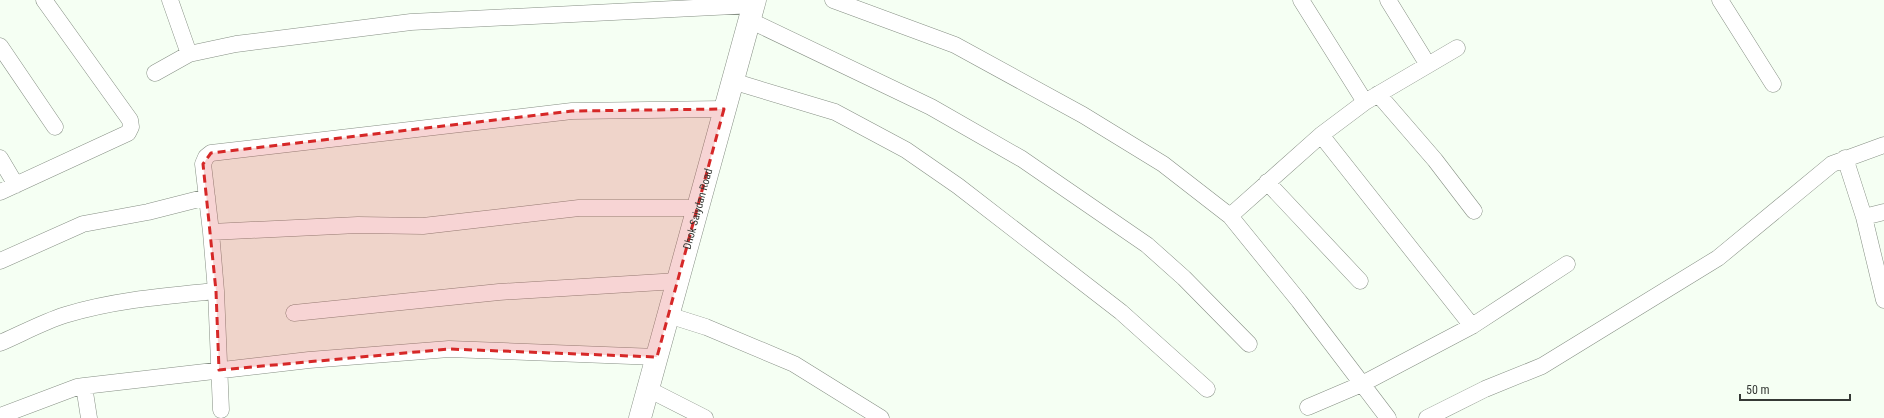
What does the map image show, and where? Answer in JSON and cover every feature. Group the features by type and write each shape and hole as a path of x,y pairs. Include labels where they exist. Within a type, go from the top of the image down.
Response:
{"main road":[{"name":"Dhok Saiydan Road","path":"640,418 753,8"}],"street":[{"path":"0,192 128,133 131,127 130,120 44,0"},
{"path":"170,0 189,54"},
{"path":"833,0 955,45 1083,114 1163,164 1230,216 1299,301 1388,418"},
{"path":"1301,0 1372,98 1435,160 1474,211"},
{"path":"1388,0 1428,65"},
{"path":"1720,0 1773,84"},
{"path":"155,73 189,54 236,44 411,22 753,8 1022,159 1147,245 1184,278 1249,344"},
{"path":"0,46 55,127"},
{"path":"1230,216 1321,135 1372,98 1457,48"},
{"path":"732,81 835,112 906,150 958,186 1120,312 1207,389"},
{"path":"221,410 216,291 203,164 206,157 211,153 572,111 724,109"},
{"path":"1321,135 1472,326"},
{"path":"1426,418 1485,389 1542,366 1711,262 1737,244 1832,164 1884,145"},
{"path":"0,158 16,185"},
{"path":"1845,158 1882,280 1884,300"},
{"path":"1268,182 1360,281"},
{"path":"0,261 84,224 148,212 207,197"},
{"path":"211,232 358,225 423,226 579,208 697,208"},
{"path":"1864,217 1884,212"},
{"path":"1308,407 1362,384 1472,326 1567,264"},
{"path":"294,314 499,292 678,281"},
{"path":"0,344 64,315 141,298 216,291"},
{"path":"668,315 706,327 794,364 881,418"},
{"path":"10,415 77,387 309,360 449,349 657,357"},
{"path":"84,386 89,418"},
{"path":"648,389 705,418"}],"highlighted area":[{"path":"724,109 657,357 449,349 219,370 216,291 203,164 211,153 572,111"}]}
